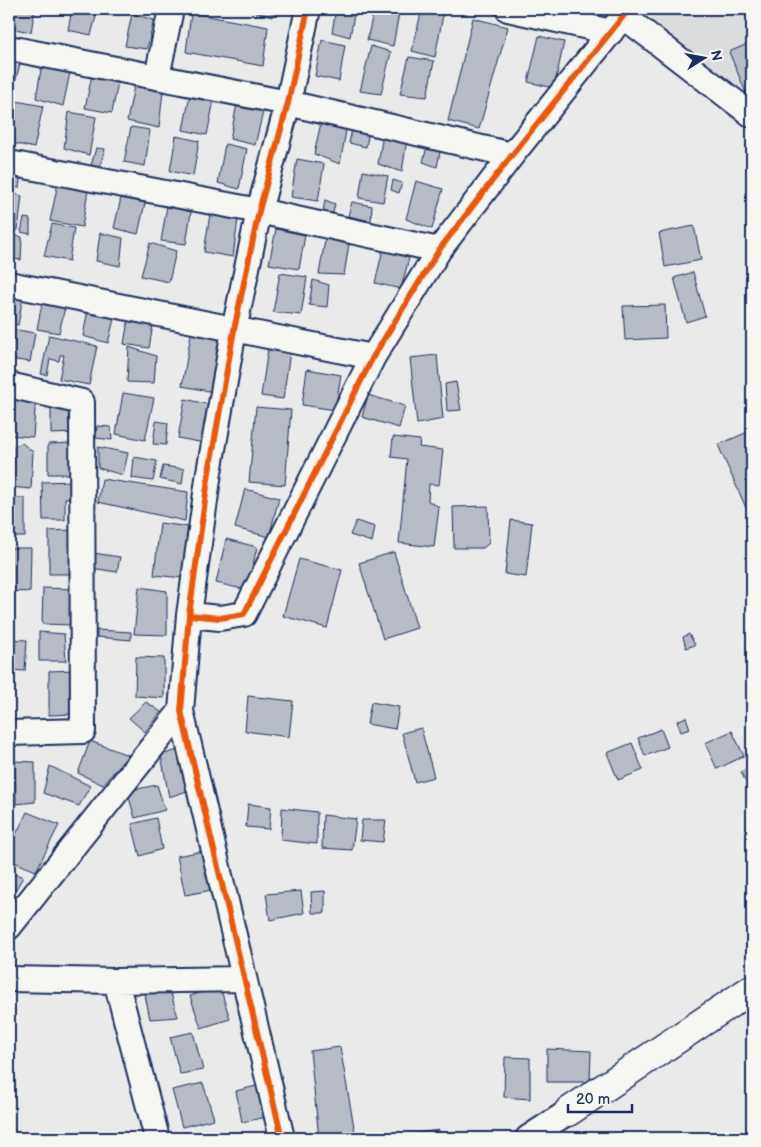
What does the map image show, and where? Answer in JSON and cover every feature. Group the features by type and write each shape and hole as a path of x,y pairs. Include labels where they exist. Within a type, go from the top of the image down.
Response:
{"street":[{"path":"156,78 171,9"},
{"path":"282,1138 181,711 190,615 209,472 234,330 259,211 288,103 308,9"},
{"path":"508,9 621,19 752,115"},
{"path":"190,615 220,618 244,614 373,357 439,250 621,19"},
{"path":"9,48 288,103 512,155"},
{"path":"9,164 259,211 439,250"},
{"path":"9,284 373,357"},
{"path":"9,385 82,402 83,721 83,731 9,733"},
{"path":"9,927 181,711"},
{"path":"9,979 116,981 244,979"},
{"path":"116,981 157,1138"},
{"path":"528,1138 752,989"}],"shaded area":[{"path":"659,9 752,9 752,103 648,23"}],"building":[{"path":"11,9 35,9 31,32 9,28"},
{"path":"72,9 98,9 91,35 68,30"},
{"path":"135,9 157,9 156,14"},
{"path":"245,9 273,9 272,17"},
{"path":"336,9 355,9 350,37 332,32"},
{"path":"374,9 399,13 393,46 367,40"},
{"path":"422,9 443,15 435,57 412,51"},
{"path":"191,13 268,27 263,66 186,52"},
{"path":"132,14 154,20 147,49 125,46"},
{"path":"473,18 508,27 479,129 448,121"},
{"path":"539,36 564,42 554,88 528,82"},
{"path":"322,40 345,45 339,81 315,76"},
{"path":"752,42 752,107 729,52"},
{"path":"371,46 391,52 381,94 360,91"},
{"path":"409,57 434,61 427,97 400,94"},
{"path":"9,58 21,60 11,99 9,99"},
{"path":"42,64 71,68 63,106 36,98"},
{"path":"92,75 118,82 112,113 85,108"},
{"path":"134,86 163,91 159,128 127,121"},
{"path":"190,95 214,100 207,135 183,130"},
{"path":"16,101 43,106 34,148 9,142"},
{"path":"237,104 264,108 255,145 230,139"},
{"path":"69,112 96,117 89,155 64,148"},
{"path":"322,118 347,125 340,164 314,154"},
{"path":"353,124 369,131 366,147 349,143"},
{"path":"131,127 150,130 145,166 124,162"},
{"path":"383,134 407,139 402,172 378,164"},
{"path":"176,136 199,141 193,176 170,171"},
{"path":"428,143 441,147 437,167 423,162"},
{"path":"225,144 247,149 239,189 218,183"},
{"path":"96,148 105,149 100,167 91,166"},
{"path":"297,159 324,164 318,201 291,197"},
{"path":"9,170 21,173 19,188 9,186"},
{"path":"363,171 388,176 383,202 359,198"},
{"path":"393,180 402,183 399,193 391,190"},
{"path":"416,181 443,189 432,229 406,219"},
{"path":"58,183 88,190 82,227 50,221"},
{"path":"9,192 22,196 18,230 9,229"},
{"path":"121,198 145,203 138,234 114,228"},
{"path":"325,200 335,204 332,216 323,212"},
{"path":"352,202 372,206 371,221 348,216"},
{"path":"167,206 191,212 186,244 161,241"},
{"path":"210,214 238,219 233,257 204,252"},
{"path":"24,218 30,219 30,234 21,232"},
{"path":"52,224 74,228 69,261 44,256"},
{"path":"694,226 701,260 665,267 659,233"},
{"path":"276,229 305,235 299,269 269,264"},
{"path":"100,233 123,238 120,266 96,261"},
{"path":"9,235 22,237 21,260 9,258"},
{"path":"326,235 350,238 344,275 319,274"},
{"path":"150,243 176,251 169,282 141,276"},
{"path":"383,249 409,258 401,289 375,283"},
{"path":"693,272 705,316 686,322 674,278"},
{"path":"280,273 307,277 301,315 273,312"},
{"path":"313,280 329,285 327,307 309,305"},
{"path":"9,293 23,296 18,325 9,324"},
{"path":"43,298 66,303 59,333 37,329"},
{"path":"665,305 666,338 625,340 623,306"},
{"path":"88,310 115,315 108,343 83,336"},
{"path":"129,315 154,319 149,348 124,344"},
{"path":"11,329 35,333 30,362 9,359"},
{"path":"191,334 223,340 214,392 182,386"},
{"path":"49,335 97,346 89,385 59,379 64,355 60,355 59,361 50,359 47,375 41,374"},
{"path":"269,342 291,345 283,399 261,396"},
{"path":"129,347 156,356 154,383 127,382"},
{"path":"437,355 443,419 417,424 410,358"},
{"path":"307,369 341,375 335,410 302,405"},
{"path":"456,382 461,410 447,411 445,384"},
{"path":"123,393 154,398 145,440 116,434"},
{"path":"9,395 36,397 33,437 9,435"},
{"path":"368,395 405,406 399,428 362,417"},
{"path":"185,399 211,405 204,443 178,438"},
{"path":"76,405 76,433 51,434 51,406"},
{"path":"256,407 291,410 285,485 249,482"},
{"path":"156,421 168,423 166,445 153,444"},
{"path":"97,426 111,427 112,440 96,438"},
{"path":"752,430 752,521 718,445"},
{"path":"393,437 420,440 419,447 443,450 439,485 429,484 428,501 439,507 434,547 399,543 407,459 391,457"},
{"path":"22,443 33,452 31,489 9,487 9,448"},
{"path":"75,443 75,474 48,474 48,444"},
{"path":"98,447 128,453 123,475 98,468"},
{"path":"134,457 157,461 153,481 132,478"},
{"path":"163,466 184,469 182,484 160,479"},
{"path":"102,479 188,492 185,521 98,502"},
{"path":"76,481 76,498 65,498 65,520 43,520 42,482"},
{"path":"245,489 279,498 269,537 235,528"},
{"path":"9,498 25,498 25,537 9,537"},
{"path":"488,506 489,543 483,548 454,548 453,507"},
{"path":"511,520 532,523 526,577 505,574"},
{"path":"356,521 375,527 372,542 350,535"},
{"path":"160,523 190,527 183,578 154,575"},
{"path":"73,530 73,574 49,574 49,531"},
{"path":"226,539 257,547 247,590 216,583"},
{"path":"9,548 31,548 30,592 9,591"},
{"path":"394,552 417,628 383,639 359,563"},
{"path":"93,553 120,557 117,572 91,568"},
{"path":"299,559 342,570 327,628 283,616"},
{"path":"139,587 167,591 167,635 134,634"},
{"path":"43,588 74,589 73,625 42,624"},
{"path":"97,630 131,632 131,640 97,637"},
{"path":"39,632 64,634 66,661 39,661"},
{"path":"689,634 695,645 686,648 683,637"},
{"path":"9,639 27,640 25,671 9,670"},
{"path":"136,657 164,658 164,698 135,696"},
{"path":"73,670 73,714 49,715 49,671"},
{"path":"248,696 293,701 289,737 245,731"},
{"path":"146,702 161,712 145,732 129,718"},
{"path":"371,702 399,707 395,729 367,724"},
{"path":"686,717 690,729 681,732 677,721"},
{"path":"421,728 434,777 415,782 402,733"},
{"path":"661,729 668,747 645,756 638,738"},
{"path":"732,731 744,756 717,769 705,743"},
{"path":"90,741 128,755 103,785 78,773"},
{"path":"632,743 643,770 618,780 607,753"},
{"path":"178,750 190,790 169,797 161,755"},
{"path":"15,761 35,762 35,802 16,804"},
{"path":"50,766 90,786 79,806 43,793"},
{"path":"752,766 752,795 741,772"},
{"path":"157,785 165,810 135,818 127,791"},
{"path":"248,804 271,807 269,829 246,827"},
{"path":"282,808 317,812 317,844 281,840"},
{"path":"27,812 59,825 36,871 9,860 9,849"},
{"path":"323,815 356,819 352,850 322,848"},
{"path":"156,818 162,849 140,856 132,824"},
{"path":"362,820 386,820 383,842 360,840"},
{"path":"203,851 212,890 185,895 177,856"},
{"path":"9,871 23,877 9,901"},
{"path":"301,891 304,913 270,920 266,894"},
{"path":"325,891 325,913 312,913 311,892"},
{"path":"168,984 178,1017 150,1019 144,990"},
{"path":"220,987 230,1019 201,1028 190,996"},
{"path":"193,1032 203,1070 180,1074 170,1037"},
{"path":"340,1047 355,1133 319,1138 310,1051"},
{"path":"547,1049 591,1051 590,1082 547,1082"},
{"path":"505,1057 530,1058 530,1099 504,1097"},
{"path":"203,1083 214,1119 182,1127 172,1090"},
{"path":"260,1085 267,1117 242,1122 236,1091"},
{"path":"439,1130 440,1138 410,1138 409,1134"},
{"path":"359,1135 359,1138 341,1138"}],"cycle path":[{"path":"282,1138 181,711 189,615 209,472 234,330 259,211 288,103 308,9"},
{"path":"189,615 220,618 244,614 373,357 439,250 629,9"}]}
